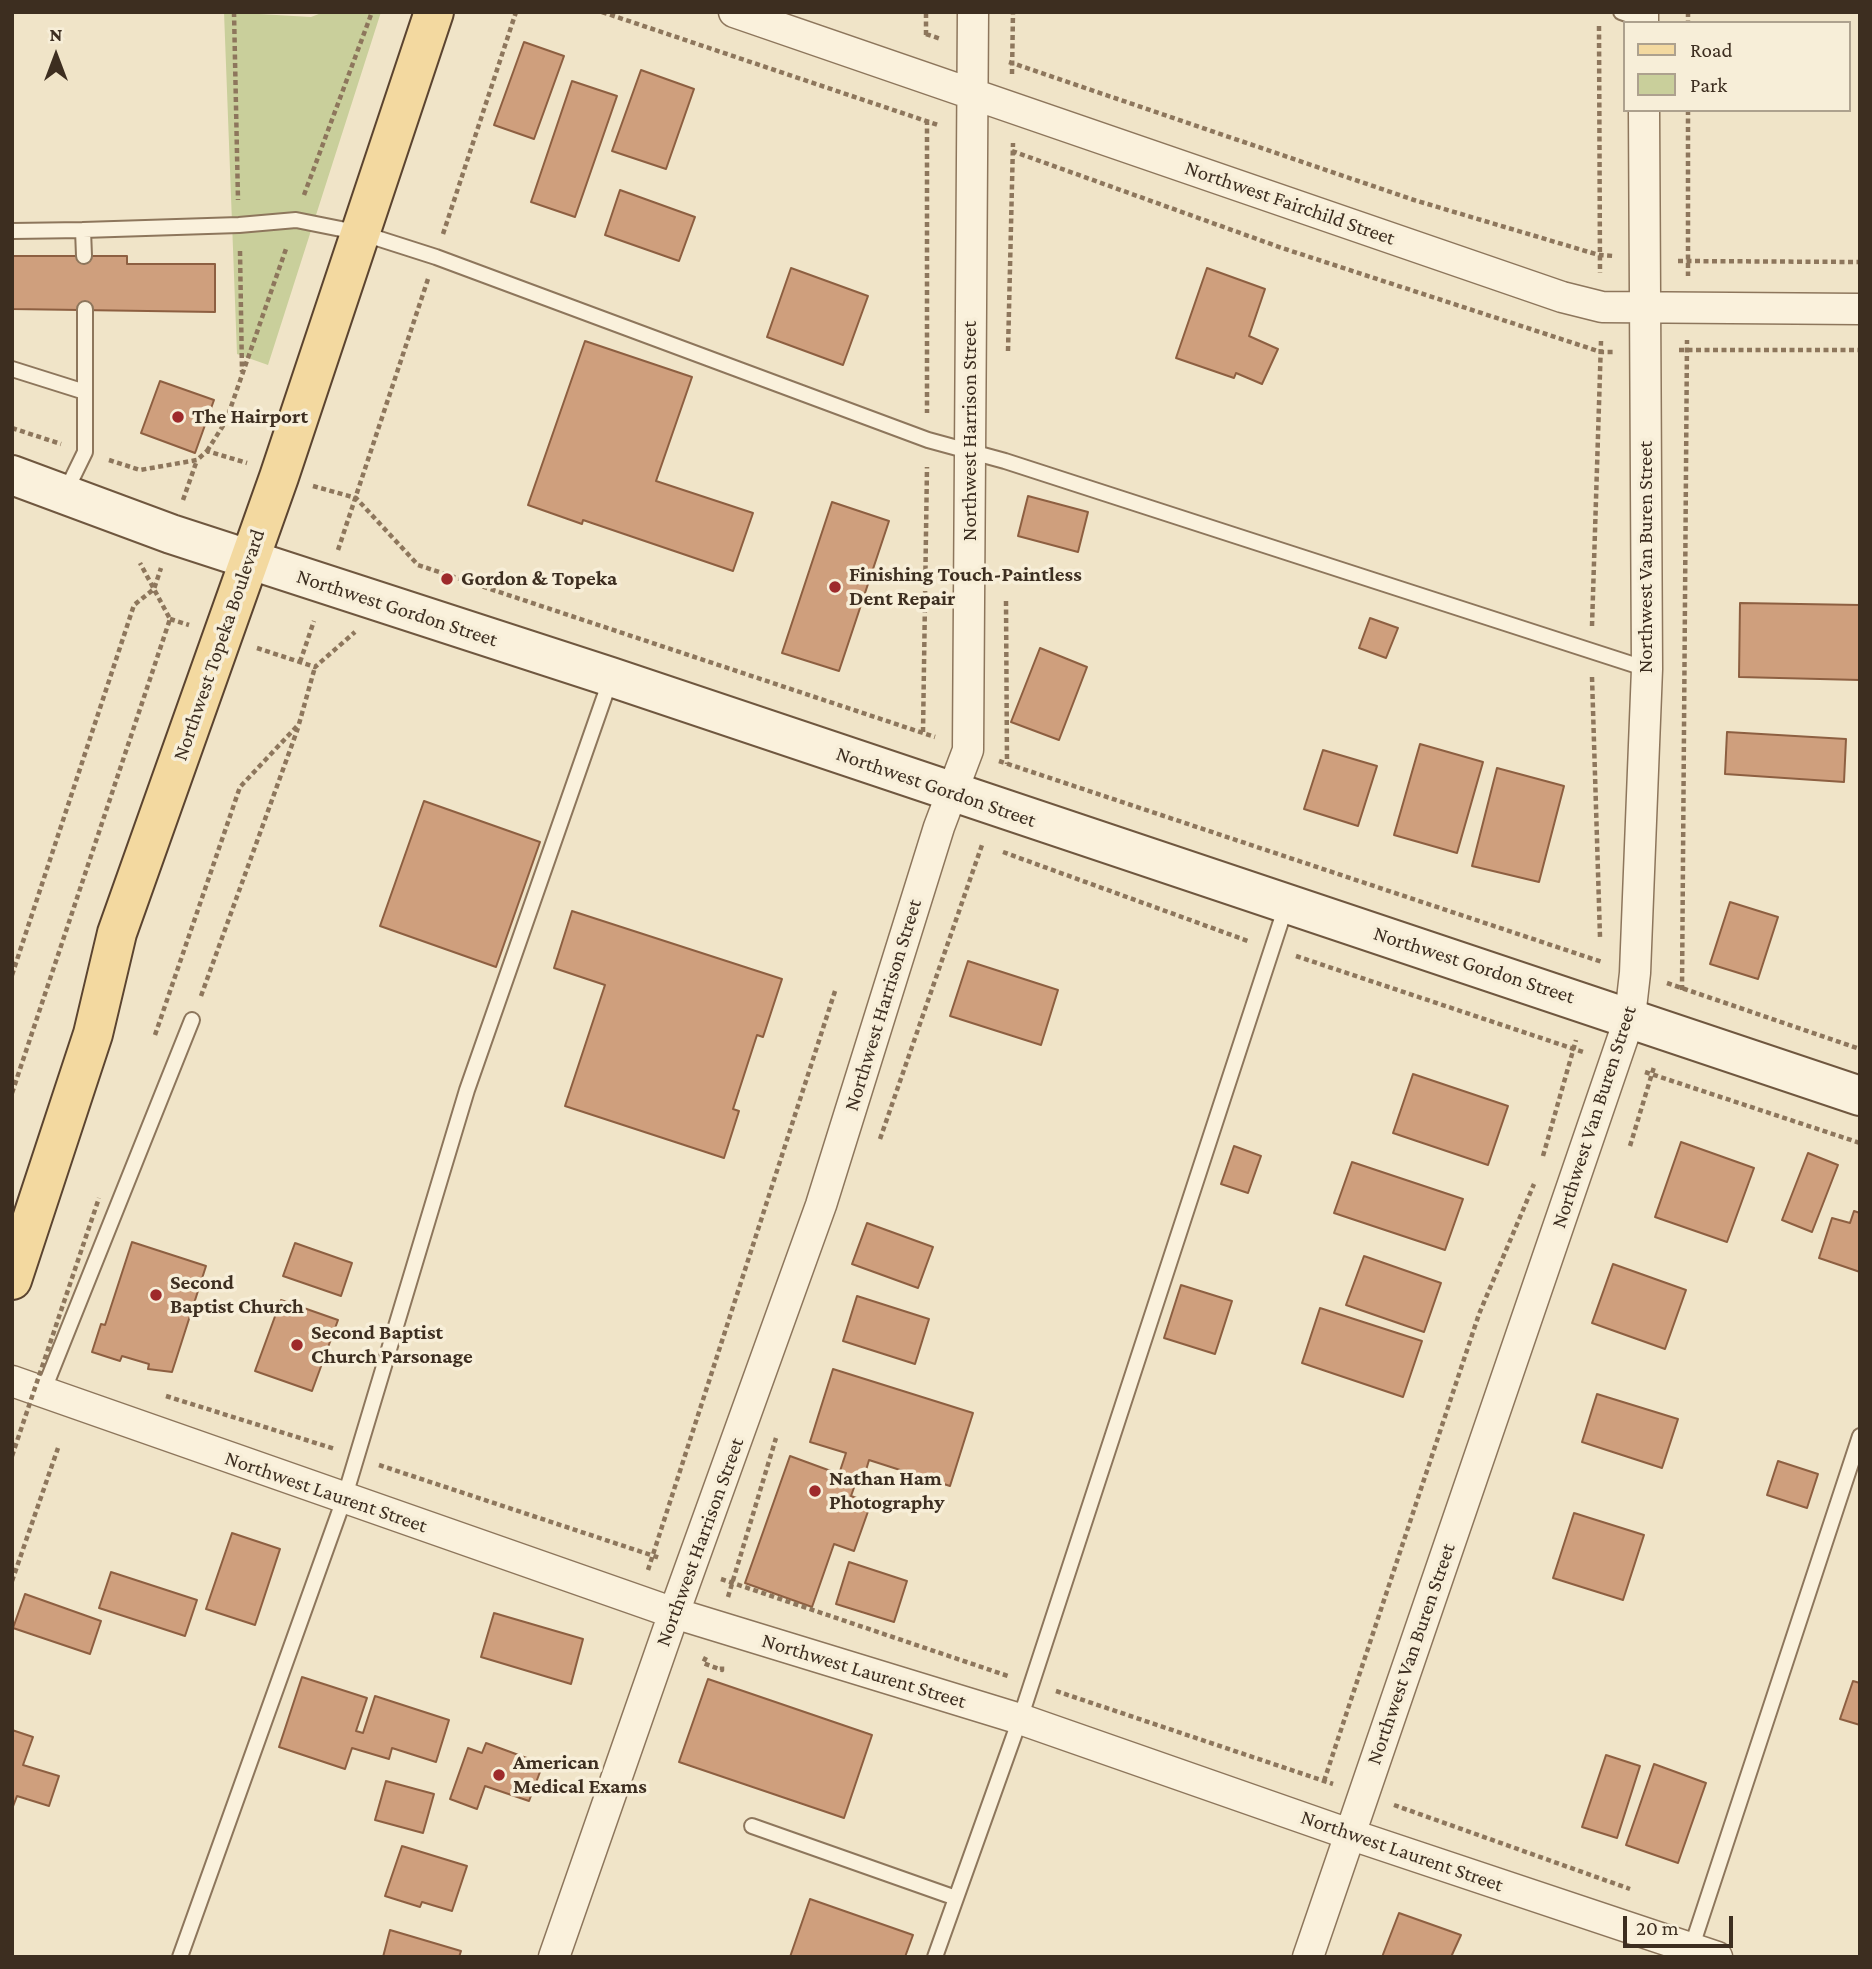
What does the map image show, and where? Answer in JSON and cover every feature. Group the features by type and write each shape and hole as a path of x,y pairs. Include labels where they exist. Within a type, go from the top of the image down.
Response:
{"main road":[{"name":"Northwest Topeka Boulevard","path":"12,1280 93,1034 117,933 279,477 434,12"},
{"name":"Northwest Gordon Street","path":"12,475 171,534 611,677 1590,1003 1860,1096"}],"street":[{"name":"Northwest Fairchild Street","path":"734,12 1562,298 1602,307 1860,309"},
{"name":"Northwest Harrison Street","path":"554,1957 821,1205 939,827 968,750 973,12"},
{"name":"Northwest Van Buren Street","path":"1308,1957 1630,1017 1635,973 1647,669 1644,112"},
{"name":"Northwest Laurent Street","path":"12,1381 674,1613 1020,1719 1699,1954"}],"lane":[{"path":"12,231 239,225 296,220 361,233 928,440 1647,669"},
{"path":"83,230 84,256"},
{"path":"65,493 85,452 85,309"},
{"path":"12,369 85,392"},
{"path":"180,1957 345,1499 467,1090 611,677"},
{"path":"935,1957 1020,1719 1287,904"},
{"path":"43,1392 192,1020"},
{"path":"1699,1954 1860,1436"},
{"path":"752,1826 956,1898"}],"path":[{"path":"234,12 242,376"},
{"path":"923,732 928,440 926,12"},
{"path":"1542,1160 1600,962 1591,649 1602,307 1599,255 1599,12"},
{"path":"926,34 1414,200 1599,255 1644,259 1860,262"},
{"name":"Northwest Gordon Street","path":"197,460 207,451 271,470 279,477 356,498 418,565 923,732 968,750 1860,1049"},
{"path":"127,557 140,561 170,619 315,667"},
{"path":"12,975 134,605"},
{"path":"12,1093 170,619"},
{"path":"192,1020 299,724 315,667 355,632 368,636"},
{"path":"152,1044 240,787 299,724"},
{"path":"939,827 1272,949 1860,1143"},
{"path":"639,1601 836,988"},
{"path":"1324,1781 1479,1314 1539,1173"},
{"path":"12,1456 103,1185"},
{"path":"34,1354 56,1362"},
{"path":"157,1394 691,1567 744,1588 1363,1794 1643,1894"},
{"path":"12,1581 58,1448"}],"green space":[{"path":"224,12 311,17 324,12 381,12 268,365 237,354"}],"building":[{"path":"524,42 564,56 534,139 494,125"},
{"path":"641,70 694,89 666,169 612,151"},
{"path":"572,81 617,96 575,217 531,202"},
{"path":"620,190 695,217 679,261 605,235"},
{"path":"12,256 127,256 127,264 215,264 215,312 12,309"},
{"path":"791,268 868,296 843,365 767,337"},
{"path":"1207,268 1265,289 1249,336 1278,349 1262,384 1236,373 1234,378 1176,358"},
{"path":"585,341 692,377 656,481 753,513 733,571 583,520 582,524 528,505"},
{"name":"The Hairport","path":"160,381 214,400 195,453 141,433"},
{"path":"1028,496 1088,512 1078,552 1018,536"},
{"name":"Finishing Touch-Paintless Dent Repair","path":"832,502 889,521 839,671 782,653"},
{"path":"1740,603 1860,605 1860,680 1739,677"},
{"path":"1370,618 1398,628 1386,658 1359,648"},
{"path":"1040,648 1087,667 1059,740 1011,722"},
{"path":"1727,732 1846,739 1844,782 1725,774"},
{"path":"1420,744 1483,762 1457,853 1394,835"},
{"path":"1323,750 1377,766 1358,826 1304,809"},
{"path":"1497,768 1564,786 1539,882 1472,866"},
{"path":"424,801 540,842 496,967 380,926"},
{"path":"1730,902 1778,917 1758,979 1710,964"},
{"path":"572,911 782,979 763,1037 757,1035 733,1109 739,1111 724,1158 565,1106 605,985 554,968"},
{"path":"968,961 1058,990 1041,1045 950,1016"},
{"path":"1413,1074 1508,1106 1488,1165 1393,1133"},
{"path":"1681,1142 1754,1168 1727,1242 1655,1217"},
{"path":"1234,1146 1261,1156 1248,1193 1221,1184"},
{"path":"1808,1153 1838,1165 1812,1232 1782,1220"},
{"path":"1352,1162 1463,1199 1445,1250 1334,1213"},
{"path":"1854,1211 1860,1213 1860,1272 1819,1258 1832,1218 1850,1223"},
{"path":"867,1223 933,1247 918,1288 852,1264"},
{"name":"Second Baptist Church","path":"132,1242 206,1266 172,1372 148,1369 149,1364 122,1356 120,1361 92,1352 101,1324 105,1325"},
{"path":"295,1243 352,1263 341,1296 283,1276"},
{"path":"1364,1256 1441,1283 1424,1332 1346,1305"},
{"path":"1613,1264 1686,1290 1665,1349 1592,1323"},
{"path":"1181,1285 1232,1301 1215,1354 1164,1338"},
{"path":"857,1296 929,1319 915,1364 843,1341"},
{"name":"Second Baptist Church Parsonage","path":"281,1300 338,1320 312,1391 255,1371"},
{"path":"1320,1308 1422,1341 1403,1397 1302,1363"},
{"name":"Nathan Ham Photography","path":"833,1369 973,1413 950,1486 869,1460 862,1484 856,1482 851,1496 871,1503 854,1551 834,1544 812,1607 745,1583 790,1456 839,1474 846,1453 810,1442"},
{"path":"1597,1394 1678,1419 1662,1468 1582,1442"},
{"path":"1778,1461 1818,1474 1807,1508 1767,1495"},
{"path":"1574,1513 1644,1535 1623,1600 1553,1578"},
{"path":"232,1533 280,1549 255,1625 206,1609"},
{"path":"849,1562 907,1581 894,1622 836,1604"},
{"path":"111,1572 197,1600 185,1636 99,1608"},
{"path":"25,1594 101,1621 90,1654 13,1628"},
{"path":"494,1613 583,1639 571,1684 481,1657"},
{"path":"302,1677 367,1698 356,1731 363,1733 375,1696 449,1720 436,1762 392,1748 389,1759 352,1748 345,1769 279,1747"},
{"path":"708,1679 872,1735 844,1818 679,1762"},
{"path":"1853,1681 1860,1683 1860,1725 1840,1719"},
{"path":"12,1730 33,1737 23,1765 59,1776 49,1806 17,1796 12,1809"},
{"name":"American Medical Exams","path":"486,1743 543,1764 529,1801 485,1786 477,1809 450,1799 468,1748 482,1753"},
{"path":"1606,1755 1640,1766 1617,1838 1582,1827"},
{"path":"1654,1764 1706,1783 1678,1863 1626,1845"},
{"path":"386,1781 434,1794 423,1833 375,1820"},
{"path":"402,1846 467,1866 452,1911 422,1902 420,1907 385,1896"},
{"path":"810,1899 913,1935 905,1957 790,1957"},
{"path":"1399,1913 1461,1935 1451,1957 1382,1957"},
{"path":"390,1930 461,1951 459,1957 383,1957"}],"place":[{"name":"The Hairport","path":"178,417"},
{"name":"Gordon & Topeka","path":"447,579"},
{"name":"Finishing Touch-Paintless Dent Repair","path":"835,587"},
{"name":"Second Baptist Church","path":"156,1295"},
{"name":"Second Baptist Church Parsonage","path":"297,1345"},
{"name":"Nathan Ham Photography","path":"815,1491"},
{"name":"American Medical Exams","path":"499,1775"}]}
